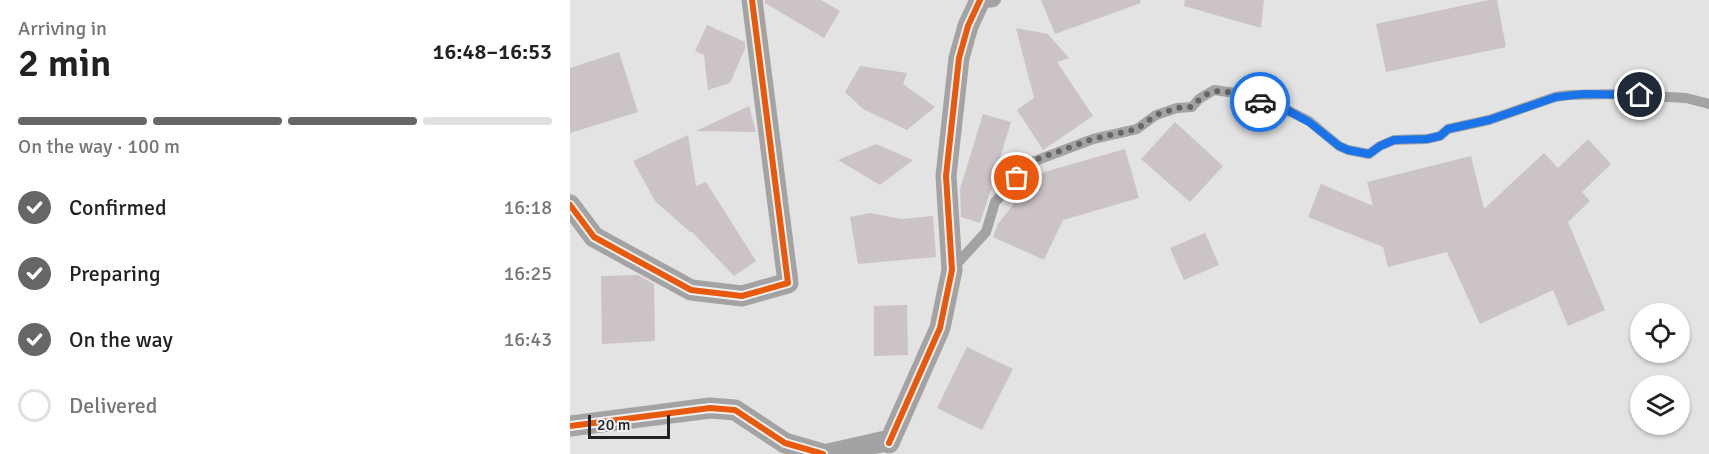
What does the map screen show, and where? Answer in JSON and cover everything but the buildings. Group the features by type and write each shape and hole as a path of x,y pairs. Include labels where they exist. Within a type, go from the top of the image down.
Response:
{"street":[{"path":"570,205 594,237 691,290 742,296 788,283 752,0"},
{"path":"828,454 886,446 940,328 952,270 946,176 959,58 968,26 985,1"},
{"path":"570,426 710,408 735,410 785,443 823,454"}],"lane":[{"path":"952,270 986,232 995,202 1017,178 1019,167 1093,139 1137,129 1156,115 1177,108 1192,107 1199,99 1214,90 1235,93 1244,98 1287,110 1309,122 1339,146 1369,154 1394,140 1427,139 1440,136 1448,129 1489,120 1568,95 1617,94 1686,98 1709,104"}],"cycle path":[{"path":"570,205 594,237 691,290 742,296 788,283 752,0"},
{"path":"889,443 940,328 952,270 946,176 959,58 968,26 980,0"},
{"path":"570,426 710,408 735,410 785,443 823,454"}],"way so far":[{"path":"1017,178 1019,167 1027,163 1093,139 1137,129 1156,115 1177,108 1192,107 1199,99 1214,90 1235,93 1260,102"}],"route":[{"path":"1260,102 1287,110 1309,122 1339,146 1369,154 1394,140 1427,139 1440,136 1448,129 1489,120 1556,97 1584,94 1640,95"}]}
